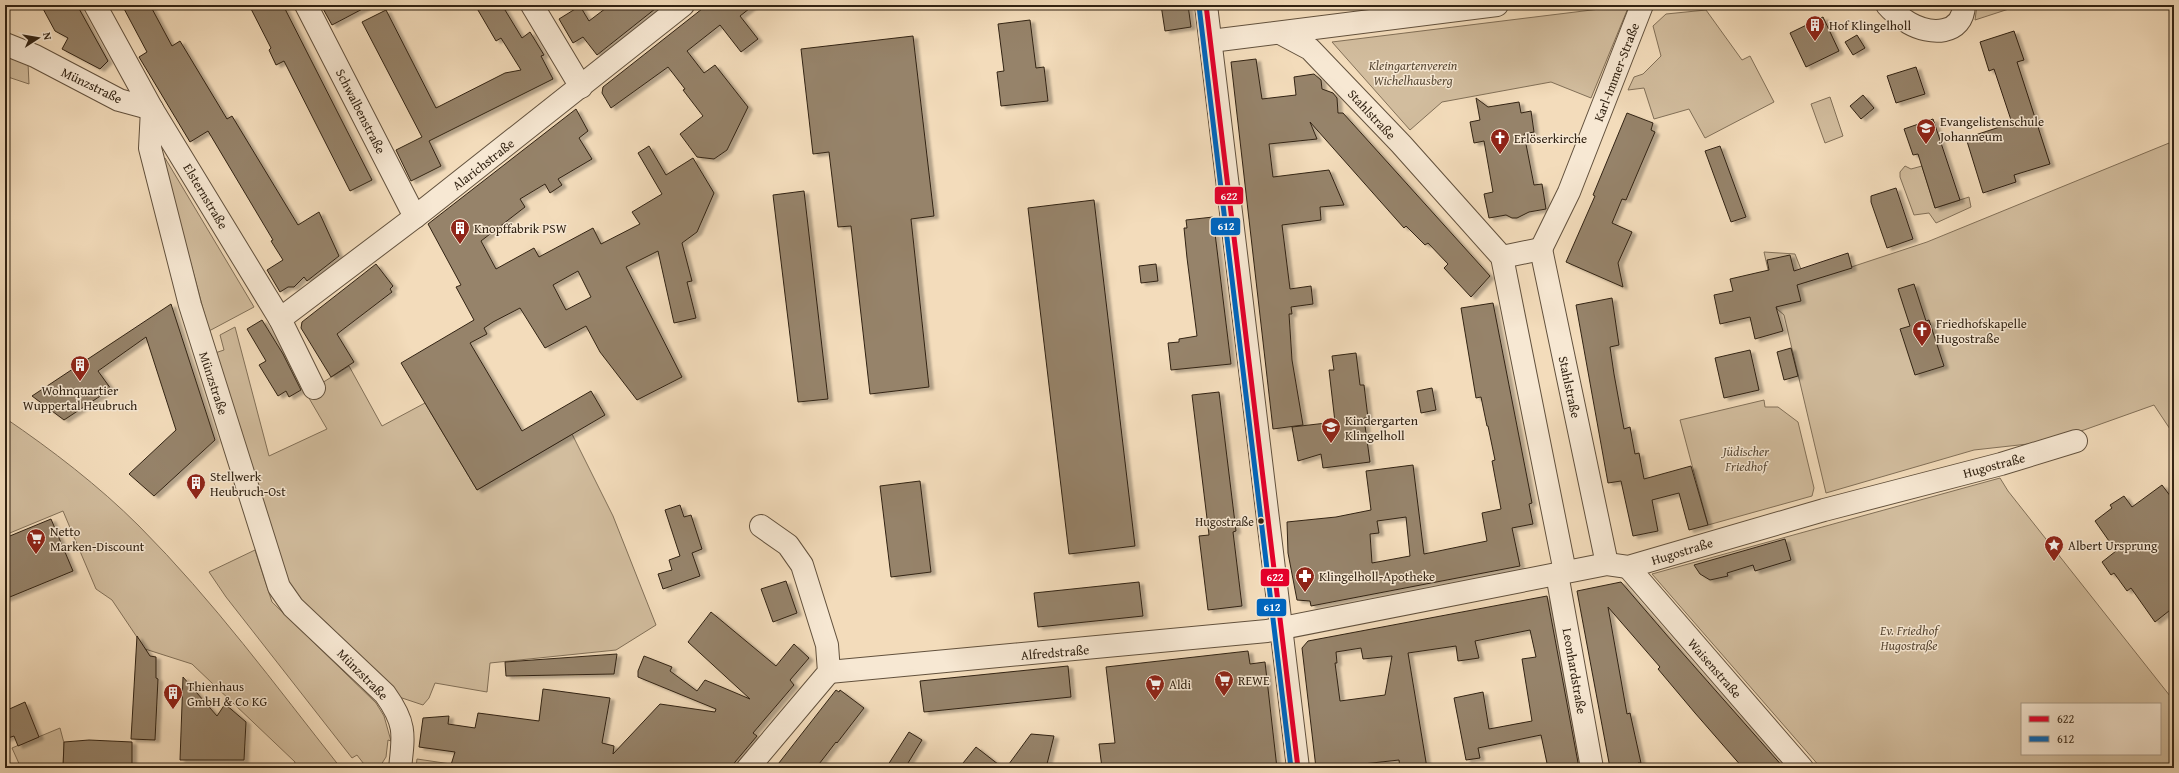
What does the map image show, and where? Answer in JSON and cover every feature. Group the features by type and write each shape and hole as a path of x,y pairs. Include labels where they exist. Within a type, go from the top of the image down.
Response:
{"street":[{"name":"Elsternstraße","path":"95,5 152,109 280,319 314,388"},
{"name":"Schwalbenstraße","path":"306,5 415,217"},
{"path":"532,5 581,87"},
{"name":"Alarichstraße","path":"280,319 415,217 683,5"},
{"path":"1206,5 1298,768"},
{"path":"1211,42 1497,5"},
{"name":"Karl-Immer-Straße","path":"1541,249 1569,192 1642,5"},
{"path":"1887,5 1909,23 1926,30 1942,31 1955,27 1964,8"},
{"name":"Stahlstraße","path":"1280,34 1310,49 1502,257"},
{"name":"Münzstraße","path":"5,44 35,56 119,100 152,109 150,148 190,305 279,587 293,606 385,694 396,709 404,735 400,768"},
{"path":"1541,249 1502,257 1561,573"},
{"name":"Stahlstraße","path":"1541,249 1607,564"},
{"name":"Hugostraße","path":"1282,629 1607,564 1628,567 1816,512 2001,464 2076,441"},
{"path":"748,768 829,672 827,645 802,565 788,545 761,526"},
{"name":"Waisenstraße","path":"1628,567 1802,768"},
{"name":"Leonhardstraße","path":"1561,573 1592,768"},
{"name":"Alfredstraße","path":"829,672 1282,629"}],"green space":[{"path":"1977,5 2021,5 1975,20"},
{"name":"Kleingartenverein Wichelhausberg","path":"1616,7 1628,8 1591,98 1551,82 1442,102 1410,130 1332,42"},
{"path":"1706,10 1742,60 1750,56 1774,102 1705,138 1689,109 1654,119 1644,88 1628,90 1634,77 1643,74 1661,56 1653,26 1666,14"},
{"path":"5,55 28,63 29,84 5,76"},
{"path":"1830,97 1843,136 1825,143 1811,104"},
{"path":"2174,141 2174,435 2154,405 2084,430 2028,444 1974,450 1826,493 1784,315 1777,309 1764,252 1795,254 1806,282 1927,242"},
{"path":"165,158 254,307 209,331 163,160"},
{"path":"1905,166 1911,169 1922,166 1935,208 1969,197 1971,207 1936,223 1929,213 1914,215 1900,177 1900,172"},
{"path":"235,327 269,456 327,429 306,393 349,366 382,426 425,403 477,490 572,434 613,516 656,625 616,650 490,663 487,692 435,683 429,698 423,705 399,697 329,625 294,595 287,581 215,353 224,350 220,335"},
{"name":"Jüdischer Friedhof","path":"1764,400 1765,407 1778,407 1798,422 1814,488 1812,496 1708,525 1680,420"},
{"path":"5,418 58,456 108,497 124,511 166,554 218,613 340,767 294,768 295,762 192,664 145,649 112,600 96,589 63,511 5,535"},
{"name":"Ev. Friedhof Hugostraße","path":"2000,478 2008,491 2174,701 2174,768 1821,768 1652,574"},
{"path":"255,550 272,602 376,703 384,716 391,741 388,740 386,757 379,768 367,768 357,755 352,758 226,597 209,572"},
{"path":"60,728 64,743 63,768 21,768 12,748"},
{"path":"417,759 451,764 450,768 416,768"}],"building":[{"path":"41,5 77,5 108,61 100,69 62,49 68,38 55,31"},
{"path":"122,5 150,5 172,46 180,41 227,119 232,116 298,225 319,212 339,256 307,281 304,277 294,287 288,287 280,292 267,270 283,260 271,241 273,240 208,131 190,142 139,57 147,52"},
{"path":"249,5 283,5 372,180 350,191 284,61 276,65 269,50 271,48"},
{"path":"321,5 370,5 332,25"},
{"path":"475,5 502,5 522,38 530,32 544,55 541,56 553,79 429,141 441,166 411,181 396,150 422,137 362,22 386,10 436,108 505,73 521,70 501,38 496,41"},
{"path":"610,5 660,5 597,55 583,37 573,43 559,19 580,6 589,21"},
{"path":"707,5 754,5 740,16 758,39 741,52 720,25 687,51 704,73 715,65 748,107 727,150 714,159 697,157 680,134 703,116 668,67 611,108 602,93 603,87"},
{"path":"1161,5 1188,5 1191,27 1165,31"},
{"name":"Hof Klingelholl","path":"1823,17 1839,51 1806,67 1790,33"},
{"path":"1030,20 1036,68 1044,67 1048,101 1001,106 997,72 1004,71 998,24"},
{"name":"Evangelistenschule Johanneum","path":"2014,31 2024,60 2017,62 2050,164 2014,175 2016,182 1983,193 1966,138 2012,123 1994,69 1989,71 1980,42"},
{"path":"1857,35 1865,48 1853,55 1845,42"},
{"path":"913,36 934,216 911,219 929,387 870,394 851,226 838,227 829,152 813,154 801,49"},
{"path":"1256,59 1262,99 1296,95 1294,77 1314,74 1321,80 1322,89 1333,93 1337,98 1338,113 1343,113 1490,276 1471,297 1444,268 1448,264 1428,243 1425,245 1406,226 1404,228 1310,122 1317,139 1269,144 1273,177 1329,170 1344,205 1320,207 1321,220 1282,225 1290,289 1311,286 1313,304 1291,307 1292,314 1289,314 1292,360 1303,425 1273,429 1231,62"},
{"path":"1916,67 1925,94 1896,103 1887,76"},
{"path":"1863,95 1874,108 1861,119 1850,106"},
{"path":"1476,98 1488,107 1519,102 1521,113 1531,111 1534,132 1524,134 1534,185 1542,184 1546,209 1529,212 1517,218 1512,218 1506,215 1489,218 1484,194 1493,192 1484,141 1474,143 1470,122 1480,120"},
{"path":"576,109 588,131 579,138 592,159 558,179 562,185 550,193 545,184 520,199 525,207 481,241 496,269 534,248 539,257 593,228 601,244 640,224 632,212 662,194 638,153 649,146 666,175 693,158 714,193 697,232 682,243 692,281 687,282 696,318 674,323 658,251 626,267 682,377 637,400 600,352 586,326 545,348 520,308 493,322 484,328 487,334 470,343 522,431 591,391 605,415 477,490 401,363 474,320 456,287 461,285 428,224","holes":["578,271 591,297 566,310 553,285"]},
{"path":"1627,113 1653,123 1651,130 1655,132 1626,200 1622,199 1612,223 1632,232 1618,263 1623,287 1566,262 1595,196 1593,195"},
{"path":"1933,119 1960,200 1935,208 1918,154 1913,155 1904,129"},
{"path":"1720,146 1746,217 1731,222 1705,151"},
{"path":"1896,188 1913,239 1887,248 1871,202 1871,196"},
{"path":"804,191 828,399 798,402 773,195"},
{"path":"1094,200 1135,546 1069,554 1028,208"},
{"path":"1213,217 1231,364 1171,370 1168,343 1179,342 1179,339 1197,336 1184,228 1187,228 1186,220"},
{"path":"1848,253 1852,268 1797,285 1801,301 1776,307 1783,331 1755,339 1750,317 1720,324 1714,295 1733,291 1730,279 1769,270 1767,260 1790,255 1794,271"},
{"path":"376,264 393,286 390,289 392,292 337,334 354,362 331,377 301,328 302,322"},
{"path":"1156,264 1158,281 1141,283 1139,266"},
{"name":"Friedhofskapelle Hugostraße","path":"1914,284 1926,321 1929,320 1944,366 1915,375 1900,329 1910,326 1898,289"},
{"path":"1612,298 1619,345 1610,347 1614,374 1624,429 1630,427 1635,454 1639,453 1644,479 1691,466 1708,525 1689,530 1679,493 1652,500 1658,531 1633,536 1621,481 1608,483 1576,305"},
{"path":"1493,303 1532,503 1529,504 1533,524 1512,528 1520,566 1311,606 1310,601 1297,600 1288,553 1287,522 1336,517 1371,510 1366,471 1413,465 1424,554 1487,541 1482,513 1501,509 1492,461 1495,460 1481,397 1476,398 1461,308","holes":["1406,517 1410,556 1372,563 1370,534 1379,533 1377,521"]},
{"path":"171,304 215,440 154,496 129,474 176,430 146,337 98,371 111,389 64,420 32,396"},
{"path":"262,320 283,354 301,390 289,397 286,391 278,396 259,365 266,361 247,329"},
{"path":"1791,348 1798,376 1784,380 1777,352"},
{"path":"1750,350 1759,390 1724,398 1715,358"},
{"path":"1356,353 1360,385 1364,385 1368,418 1364,418 1370,462 1323,468 1321,454 1298,461 1292,427 1335,422 1329,370 1334,370 1332,356"},
{"path":"1432,388 1436,410 1421,413 1417,391"},
{"path":"1219,392 1236,531 1233,532 1242,606 1208,610 1199,536 1209,535 1192,395"},
{"path":"920,481 931,572 891,577 880,486"},
{"path":"2162,485 2174,501 2174,607 2155,622 2131,588 2127,591 2114,573 2111,575 2102,562 2116,551 2095,521 2112,508 2110,505 2124,496 2132,507"},
{"path":"680,505 684,517 691,515 702,549 692,553 700,576 663,589 658,574 672,570 669,560 680,556 665,510"},
{"name":"Netto Marken-Discount","path":"51,519 73,571 5,599 5,538"},
{"path":"1785,539 1791,560 1755,571 1753,565 1727,573 1728,576 1710,580 1700,574 1694,565"},
{"path":"786,581 797,613 773,622 761,589"},
{"path":"1139,582 1143,616 1038,627 1034,593"},
{"path":"1621,582 1784,768 1743,768 1658,669 1660,667 1608,607 1627,714 1630,713 1641,763 1638,763 1639,768 1610,768 1577,591"},
{"path":"1547,596 1579,768 1548,768 1541,735 1478,748 1480,758 1466,760 1454,698 1483,692 1489,729 1532,721 1522,659 1536,657 1530,630 1475,641 1479,658 1458,661 1456,646 1408,653 1427,768 1400,768 1399,760 1345,766 1345,768 1316,768 1302,648 1308,641","holes":["1361,648 1363,659 1392,656 1385,695 1340,701 1335,663 1337,663 1336,652"]},
{"path":"711,612 776,666 794,644 809,658 790,680 794,685 753,733 757,736 730,768 450,768 455,752 419,747 423,718 449,716 448,724 475,728 478,713 539,721 543,689 610,698 602,743 614,746 613,754 660,704 715,712 716,709 638,677 638,671 644,656 672,667 670,671 697,691 705,680 750,699 688,642"},
{"path":"137,636 150,656 156,657 156,678 158,679 155,740 131,739"},
{"path":"1248,651 1250,664 1265,662 1277,768 1102,768 1099,744 1115,743 1106,667"},
{"path":"617,654 614,674 506,676 505,662"},
{"path":"1068,666 1071,697 924,712 920,681"},
{"path":"183,677 217,716 225,704 246,722 244,760 180,760"},
{"path":"836,690 839,692 840,690 864,708 837,743 836,742 816,768 775,768"},
{"path":"25,702 39,737 18,746 14,736 5,739 5,711"},
{"path":"909,732 922,740 905,768 886,768"},
{"path":"1031,734 1054,736 1046,768 1006,768"},
{"path":"89,740 132,742 132,768 63,768 64,742"},
{"path":"976,747 1003,768 959,768"}],"transit line":[{"name":"622","path":"1206,5 1298,768"},
{"name":"612","path":"1199,6 1291,768"}],"place":[{"name":"Hof Klingelholl","path":"1815,42"},
{"name":"Evangelistenschule Johanneum","path":"1926,145"},
{"name":"Erlöserkirche","path":"1500,155"},
{"name":"Knopffabrik PSW","path":"460,245"},
{"name":"Friedhofskapelle Hugostraße","path":"1922,347"},
{"name":"Wohnquartier Wuppertal Heubruch","path":"80,382"},
{"name":"Kindergarten Klingelholl","path":"1331,444"},
{"name":"Stellwerk Heubruch-Ost","path":"196,500"},
{"name":"Hugostraße","path":"1261,521"},
{"name":"Netto Marken-Discount","path":"36,555"},
{"name":"Albert Ursprung","path":"2054,562"},
{"name":"Klingelholl-Apotheke","path":"1305,593"},
{"name":"REWE","path":"1224,697"},
{"name":"Aldi","path":"1155,701"},
{"name":"Thienhaus GmbH & Co KG","path":"173,710"}]}
